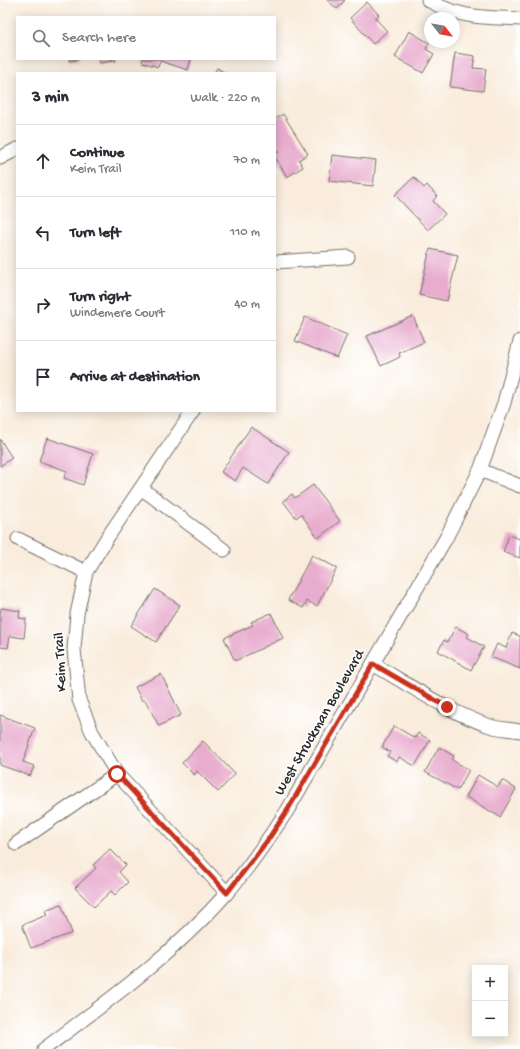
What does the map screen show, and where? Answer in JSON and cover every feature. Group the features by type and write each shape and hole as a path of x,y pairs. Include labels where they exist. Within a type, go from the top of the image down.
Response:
{"street":[{"path":"428,0 455,13 471,17 520,19"},
{"path":"0,158 16,150"},
{"path":"276,262 348,257"},
{"name":"West Struckman Boulevard","path":"44,1049 134,981 164,956 197,925 227,893 267,841 287,811 446,538 480,470 504,403 520,341"},
{"name":"Keim Trail","path":"192,412 86,572 77,614 74,649 79,700 92,732 117,774 227,893"},
{"path":"480,470 520,486"},
{"path":"141,488 224,550"},
{"path":"18,539 86,572"},
{"path":"373,664 447,707 474,720 492,726 520,731"},
{"path":"16,844 117,774"}],"building":[{"path":"327,0 345,0 337,9"},
{"path":"367,2 379,15 375,18 387,31 373,44 350,18"},
{"path":"409,31 424,40 424,48 426,48 434,54 423,73 395,57"},
{"path":"455,53 475,56 473,68 486,69 483,91 450,87"},
{"path":"99,60 116,61 99,63"},
{"path":"143,60 191,60 188,70 160,61 158,67 142,62"},
{"path":"217,68 223,72 215,72"},
{"path":"283,114 308,154 299,160 303,167 287,177 276,159 276,154 279,152 276,148 276,118"},
{"path":"332,155 376,160 373,186 329,181"},
{"path":"414,177 424,188 427,185 437,196 433,201 445,214 428,230 395,195"},
{"path":"430,249 458,255 447,301 419,295"},
{"path":"413,316 424,342 399,353 400,357 381,366 367,336"},
{"path":"305,317 347,335 337,358 295,341"},
{"path":"251,427 289,452 268,484 243,468 235,481 221,472"},
{"path":"47,438 93,454 83,485 64,478 67,471 39,461"},
{"path":"0,439 12,458 0,466"},
{"path":"313,485 340,521 318,538 301,514 296,518 283,501 292,494 295,498"},
{"path":"509,535 520,539 520,558 503,552"},
{"path":"312,555 337,568 317,606 307,601 303,608 288,600"},
{"path":"155,589 180,605 156,642 131,626"},
{"path":"1,608 20,611 19,618 26,619 24,638 10,636 8,648 0,647"},
{"path":"271,613 283,638 235,661 224,638 253,625 251,622"},
{"path":"456,627 469,634 467,637 484,647 471,670 438,651 444,640 447,642"},
{"path":"512,633 520,636 520,669 491,657 497,644 506,648"},
{"path":"161,674 181,715 159,726 145,700 142,701 135,687"},
{"path":"0,715 35,728 23,762 34,766 30,776 0,765"},
{"path":"394,726 415,738 418,733 430,740 415,766 399,757 397,762 387,756 390,752 382,747"},
{"path":"203,741 235,774 218,792 197,771 194,775 182,763"},
{"path":"439,747 454,756 452,760 469,770 458,790 425,772"},
{"path":"478,775 498,787 502,780 516,789 500,817 466,797"},
{"path":"110,849 126,865 119,872 128,882 115,895 111,891 94,907 75,888 96,868 93,865"},
{"path":"61,904 72,933 31,948 22,925 47,915 45,910"}],"route":[{"path":"117,774 227,893 267,841 287,811 373,664 447,707"}]}
